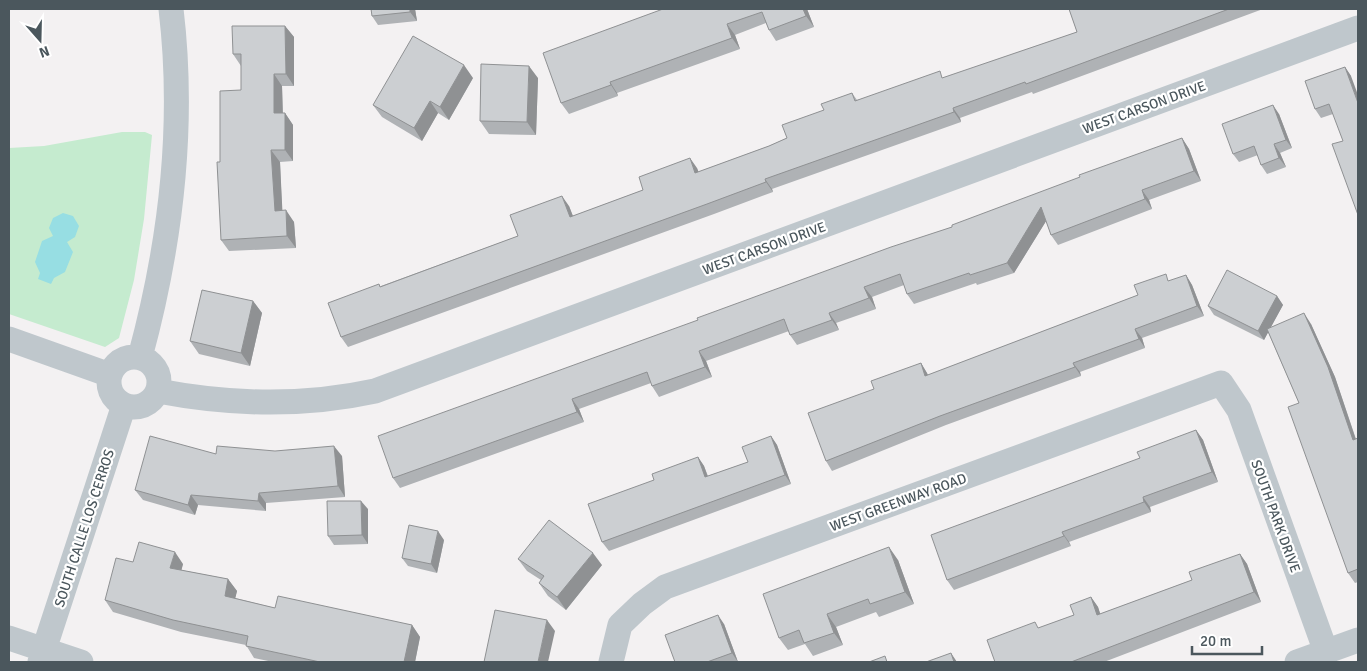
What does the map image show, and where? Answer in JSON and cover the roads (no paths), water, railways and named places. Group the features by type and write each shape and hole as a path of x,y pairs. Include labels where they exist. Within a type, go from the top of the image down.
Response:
{"street":[{"path":"140,357 165,244 171,206 178,107 171,9"},
{"name":"WEST CARSON DRIVE","path":"158,391 219,400 284,403 344,398 382,388 1358,28"},
{"path":"9,339 110,375"},
{"path":"140,357 148,360 158,374 158,391 155,397 144,405 137,407 124,405 111,392 110,375 121,360 140,357"},
{"name":"SOUTH PARK DRIVE","path":"1221,383 1239,410 1326,652"},
{"name":"WEST GREENWAY ROAD","path":"611,662 620,625 642,604 665,587 1221,383"},
{"name":"SOUTH CALLE LOS CERROS","path":"42,656 124,405"},
{"path":"9,638 42,656 81,662"},
{"path":"1297,662 1358,640"}],"water":[{"path":"63,213 73,216 79,226 75,237 67,242 73,252 65,272 54,278 51,284 38,279 40,273 35,262 42,241 53,236 49,228 53,218"}]}
